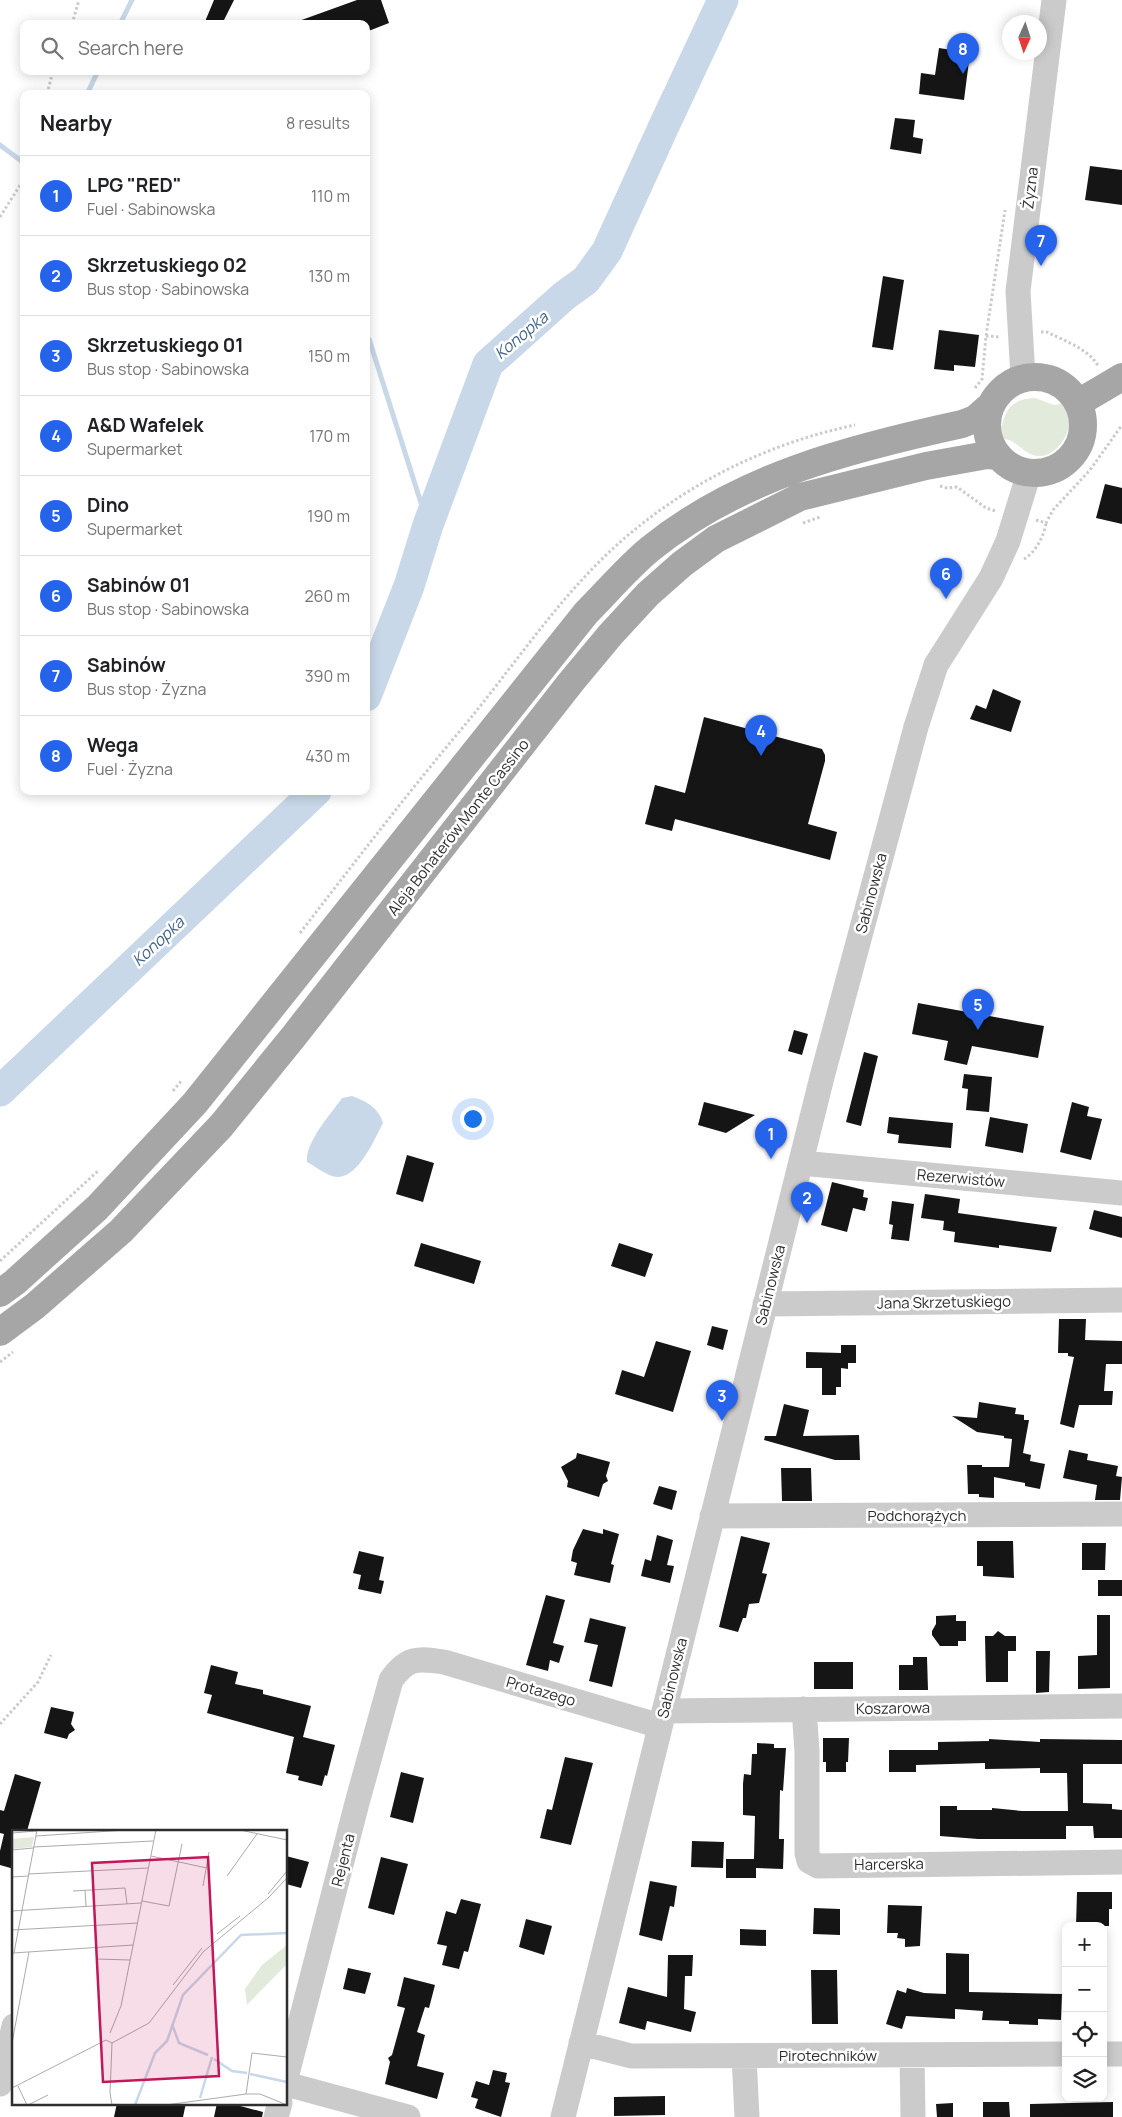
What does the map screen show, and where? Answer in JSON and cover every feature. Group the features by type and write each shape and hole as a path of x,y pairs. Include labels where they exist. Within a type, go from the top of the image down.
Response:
{"main road":[{"path":"1040,376 1056,380 1069,390 1078,403 1083,417 1083,432 1079,446 1070,458 1058,467 1044,472 1029,473 1007,464 990,445 987,419 980,399 998,393 1009,383 1023,377 1040,376"},
{"path":"1078,403 1122,377"},
{"path":"0,1293 15,1282 97,1208 194,1104 586,613 650,549 699,514 746,489 790,470 847,452 962,424 975,419 980,399"},
{"name":"Aleja Bohaterów Monte Cassino","path":"8,1341 35,1306 120,1231 221,1126 294,1036 571,682 623,620 648,594 682,564 716,539 800,497 926,466 987,455 998,456"}],"street":[{"name":"Żyzna","path":"1023,377 1018,291 1054,0"},
{"name":"Sabinowska","path":"563,2117 765,1304 916,727 936,665 991,578 1008,541 1029,473"},
{"name":"Rezerwistów","path":"801,1163 1122,1193"},
{"name":"Jana Skrzetuskiego","path":"765,1304 1122,1300"},
{"name":"Podchorążych","path":"712,1516 1122,1514"},
{"name":"Protazego","path":"422,1658 662,1718"},
{"name":"Rejenta","path":"288,2070 391,1680 399,1669 408,1662 422,1658"},
{"name":"Koszarowa","path":"662,1718 804,1710 1122,1706"},
{"name":"Harcerska","path":"804,1710 807,1751 807,1853 809,1861 818,1866 1122,1862"},
{"path":"0,2084 12,2034"},
{"name":"Pirotechników","path":"581,2043 631,2056 1062,2054"},
{"path":"1107,2054 1122,2054"},
{"path":"912,2055 913,2117"},
{"path":"744,2056 747,2117"},
{"path":"288,2085 408,2117"},
{"path":"276,2117 280,2104"}],"path":[{"path":"73,20 78,0"},
{"path":"48,90 52,75"},
{"path":"0,217 20,185"},
{"path":"1041,332 1047,332 1082,350 1091,356 1098,366"},
{"path":"980,399 986,336 1000,337"},
{"path":"1038,521 1046,523 1053,510 1090,470 1122,424"},
{"path":"932,488 941,486 947,488 957,487 986,508 1002,512"},
{"path":"796,525 822,516"},
{"path":"0,1362 8,1341"},
{"path":"0,1724 38,1682 51,1655"}],"shaded area":[{"path":"1035,398 1054,405 1065,403 1069,420 1067,434 1060,445 1051,453 1040,456 1029,453 1013,442 1000,438 1003,421 1008,409 1019,401"}],"water":[{"path":"352,1096 375,1109 383,1123 363,1159 356,1167 341,1177 332,1176 307,1162 307,1154 314,1137 342,1098"}],"building":[{"path":"214,0 234,0 224,20 206,20"},
{"path":"357,0 381,0 389,23 370,30 370,20 302,20"},
{"path":"939,48 970,53 964,100 919,94 921,73 935,75"},
{"path":"895,118 915,120 913,137 923,139 921,154 890,149"},
{"path":"1090,166 1122,170 1122,205 1085,200"},
{"path":"883,276 904,280 893,350 872,347"},
{"path":"939,330 979,335 975,367 954,365 954,371 934,369"},
{"path":"1105,484 1122,488 1122,524 1096,518"},
{"path":"993,689 1021,701 1011,732 970,719 976,705 986,709"},
{"path":"704,717 822,749 825,761 808,824 837,832 830,860 675,819 672,831 645,824 655,785 685,793"},
{"path":"918,1003 1044,1026 1038,1058 972,1046 967,1065 944,1060 948,1041 912,1034"},
{"path":"794,1030 808,1034 802,1055 788,1051"},
{"path":"864,1052 878,1056 861,1126 846,1122"},
{"path":"964,1074 992,1077 989,1112 966,1110 968,1089 962,1088"},
{"path":"704,1102 755,1115 726,1133 698,1125"},
{"path":"1072,1102 1089,1107 1087,1116 1102,1119 1091,1160 1060,1152"},
{"path":"889,1117 953,1123 951,1148 898,1143 899,1135 887,1133"},
{"path":"990,1117 1028,1124 1023,1153 985,1146"},
{"path":"407,1155 434,1163 423,1202 396,1194"},
{"path":"832,1182 864,1190 863,1197 868,1198 865,1211 853,1208 847,1232 821,1225"},
{"path":"925,1194 960,1199 958,1213 1057,1227 1051,1252 999,1245 999,1248 954,1242 955,1232 943,1230 944,1221 921,1218"},
{"path":"892,1201 914,1204 909,1241 891,1239 893,1225 889,1224"},
{"path":"1094,1210 1122,1217 1122,1238 1089,1229"},
{"path":"421,1243 481,1261 474,1284 414,1266"},
{"path":"619,1243 653,1254 645,1277 611,1266"},
{"path":"1059,1319 1086,1319 1085,1340 1122,1341 1122,1364 1106,1364 1104,1391 1113,1391 1112,1405 1079,1405 1074,1428 1060,1424 1074,1357 1068,1356 1068,1353 1058,1353"},
{"path":"712,1326 728,1330 723,1350 707,1345"},
{"path":"656,1341 691,1351 673,1412 615,1394 622,1370 644,1377"},
{"path":"841,1345 856,1345 856,1363 848,1363 848,1369 841,1368 841,1387 836,1387 836,1395 822,1395 822,1368 806,1368 806,1352 841,1353"},
{"path":"979,1402 1016,1408 1015,1414 1024,1415 1024,1420 1029,1420 1023,1453 1031,1455 1030,1461 1045,1464 1040,1489 1025,1486 1025,1483 994,1477 994,1498 979,1497 979,1494 968,1494 967,1465 1009,1467 1012,1439 977,1432 952,1416 977,1418"},
{"path":"784,1404 809,1410 803,1436 859,1435 860,1460 835,1460 764,1440 765,1436 776,1436"},
{"path":"1069,1450 1088,1454 1087,1460 1118,1466 1116,1476 1122,1477 1120,1500 1095,1500 1097,1485 1063,1478"},
{"path":"577,1453 610,1462 606,1476 608,1481 603,1484 599,1497 567,1487 568,1481 561,1467 576,1458"},
{"path":"781,1468 811,1468 812,1501 782,1501"},
{"path":"659,1486 677,1491 672,1510 653,1504"},
{"path":"583,1529 603,1534 603,1529 619,1534 611,1564 614,1565 610,1583 574,1575 577,1563 571,1561 573,1550"},
{"path":"657,1535 673,1540 667,1565 674,1566 670,1583 641,1576 645,1559 651,1561"},
{"path":"741,1536 770,1543 762,1573 767,1574 759,1603 749,1604 746,1618 743,1618 738,1632 719,1627"},
{"path":"977,1541 1013,1541 1014,1578 983,1576 983,1566 977,1566"},
{"path":"1082,1543 1106,1543 1105,1570 1082,1570"},
{"path":"359,1551 384,1557 379,1580 384,1581 381,1594 358,1589 361,1575 353,1573"},
{"path":"1098,1580 1122,1580 1122,1596 1098,1596"},
{"path":"546,1595 565,1600 553,1643 564,1646 559,1663 550,1660 548,1671 526,1665"},
{"path":"956,1615 956,1621 966,1621 966,1641 958,1641 958,1646 940,1646 932,1635 936,1624 936,1616"},
{"path":"1097,1615 1110,1615 1110,1688 1078,1689 1078,1656 1097,1655"},
{"path":"590,1618 626,1627 612,1687 589,1681 598,1645 584,1642"},
{"path":"998,1631 1005,1636 1016,1636 1016,1651 1008,1651 1008,1682 986,1682 985,1636 993,1636"},
{"path":"1036,1651 1050,1651 1049,1692 1036,1693"},
{"path":"913,1657 927,1657 928,1690 899,1690 899,1665 913,1665"},
{"path":"814,1662 853,1662 853,1689 814,1689"},
{"path":"211,1665 238,1672 235,1684 263,1690 263,1694 311,1706 303,1737 335,1745 327,1776 325,1775 322,1786 298,1780 299,1776 286,1773 294,1737 207,1713 212,1695 204,1693"},
{"path":"51,1707 74,1712 71,1724 75,1730 69,1734 67,1739 44,1733"},
{"path":"823,1738 849,1738 846,1772 826,1772 826,1762 823,1762"},
{"path":"989,1739 1040,1742 1040,1739 1122,1740 1122,1764 1083,1764 1083,1803 1112,1804 1112,1809 1122,1810 1122,1838 1094,1838 1093,1826 1066,1826 1066,1839 978,1839 940,1836 940,1806 957,1806 957,1810 992,1810 992,1808 1022,1811 1068,1811 1067,1773 1040,1773 1040,1768 985,1769 985,1763 916,1765 916,1772 889,1772 889,1750 938,1750 938,1742 989,1741"},
{"path":"757,1743 774,1744 774,1748 786,1748 783,1791 780,1790 779,1839 784,1839 783,1869 756,1868 756,1878 726,1878 726,1859 754,1859 755,1816 743,1815 743,1784 744,1774 751,1775 752,1754 757,1754"},
{"path":"565,1757 593,1763 571,1845 540,1838 547,1809 552,1810"},
{"path":"401,1772 424,1778 413,1823 390,1817"},
{"path":"15,1774 41,1782 27,1830 12,1830 12,1868 0,1865 0,1851 4,1834 0,1833 0,1810 4,1811"},
{"path":"692,1841 724,1842 723,1868 691,1867"},
{"path":"288,1857 309,1862 301,1888 288,1885"},
{"path":"381,1857 408,1864 394,1915 368,1908"},
{"path":"650,1881 677,1886 674,1907 670,1906 662,1941 639,1935"},
{"path":"1077,1892 1112,1892 1109,1926 1107,1926 1107,1922 1076,1922"},
{"path":"461,1899 481,1904 468,1952 464,1951 459,1969 442,1965 447,1946 437,1944 446,1911 456,1914"},
{"path":"888,1905 922,1906 920,1946 905,1947 905,1939 897,1938 898,1933 887,1933"},
{"path":"814,1908 840,1909 840,1935 813,1934"},
{"path":"526,1919 552,1926 544,1955 519,1947"},
{"path":"740,1929 766,1930 766,1946 740,1945"},
{"path":"946,1953 969,1954 969,1992 1062,1994 1061,2020 1038,2019 1038,2025 1009,2024 1009,2021 982,2020 983,2011 955,2009 955,2019 906,2016 902,2029 886,2024 897,1990 906,1993 907,1988 924,1993 946,1994"},
{"path":"668,1955 693,1955 692,1976 685,1976 684,2009 696,2012 691,2032 647,2021 645,2030 619,2023 628,1987 667,1997"},
{"path":"348,1968 371,1973 365,1994 343,1989"},
{"path":"811,1970 837,1970 838,2024 812,2024"},
{"path":"404,1977 435,1985 429,2008 425,2007 417,2032 425,2035 417,2066 444,2073 437,2099 385,2084 390,2062 388,2058 392,2055 405,2008 397,2006"},
{"path":"493,2070 507,2073 505,2082 510,2083 501,2117 475,2108 478,2099 471,2097 476,2081 489,2085"},
{"path":"665,2096 665,2115 614,2116 614,2097"},
{"path":"983,2102 1009,2102 1010,2117 983,2117"},
{"path":"1113,2102 1113,2117 1030,2117 1030,2104"},
{"path":"953,2103 953,2117 937,2117 936,2104"},
{"path":"117,2104 186,2104 183,2117 114,2117"},
{"path":"217,2104 233,2104 263,2112 262,2117 214,2117"}],"waterway":[{"path":"122,20 132,0"},
{"name":"Konopka","path":"370,686 409,586 428,525 488,364 564,296 586,280 607,251 723,0"},
{"path":"89,90 96,75"},
{"path":"0,145 20,160"},
{"path":"370,342 428,525"},
{"name":"Konopka","path":"0,1091 312,795"}],"place":[{"name":"Wega","path":"963,74"},
{"name":"Sabinów","path":"1041,266"},
{"name":"Sabinów 01","path":"946,599"},
{"name":"A&D Wafelek","path":"761,756"},
{"name":"Dino","path":"978,1030"},
{"name":"LPG \"RED\"","path":"771,1159"},
{"name":"Skrzetuskiego 02","path":"807,1223"},
{"name":"Skrzetuskiego 01","path":"722,1421"}]}
